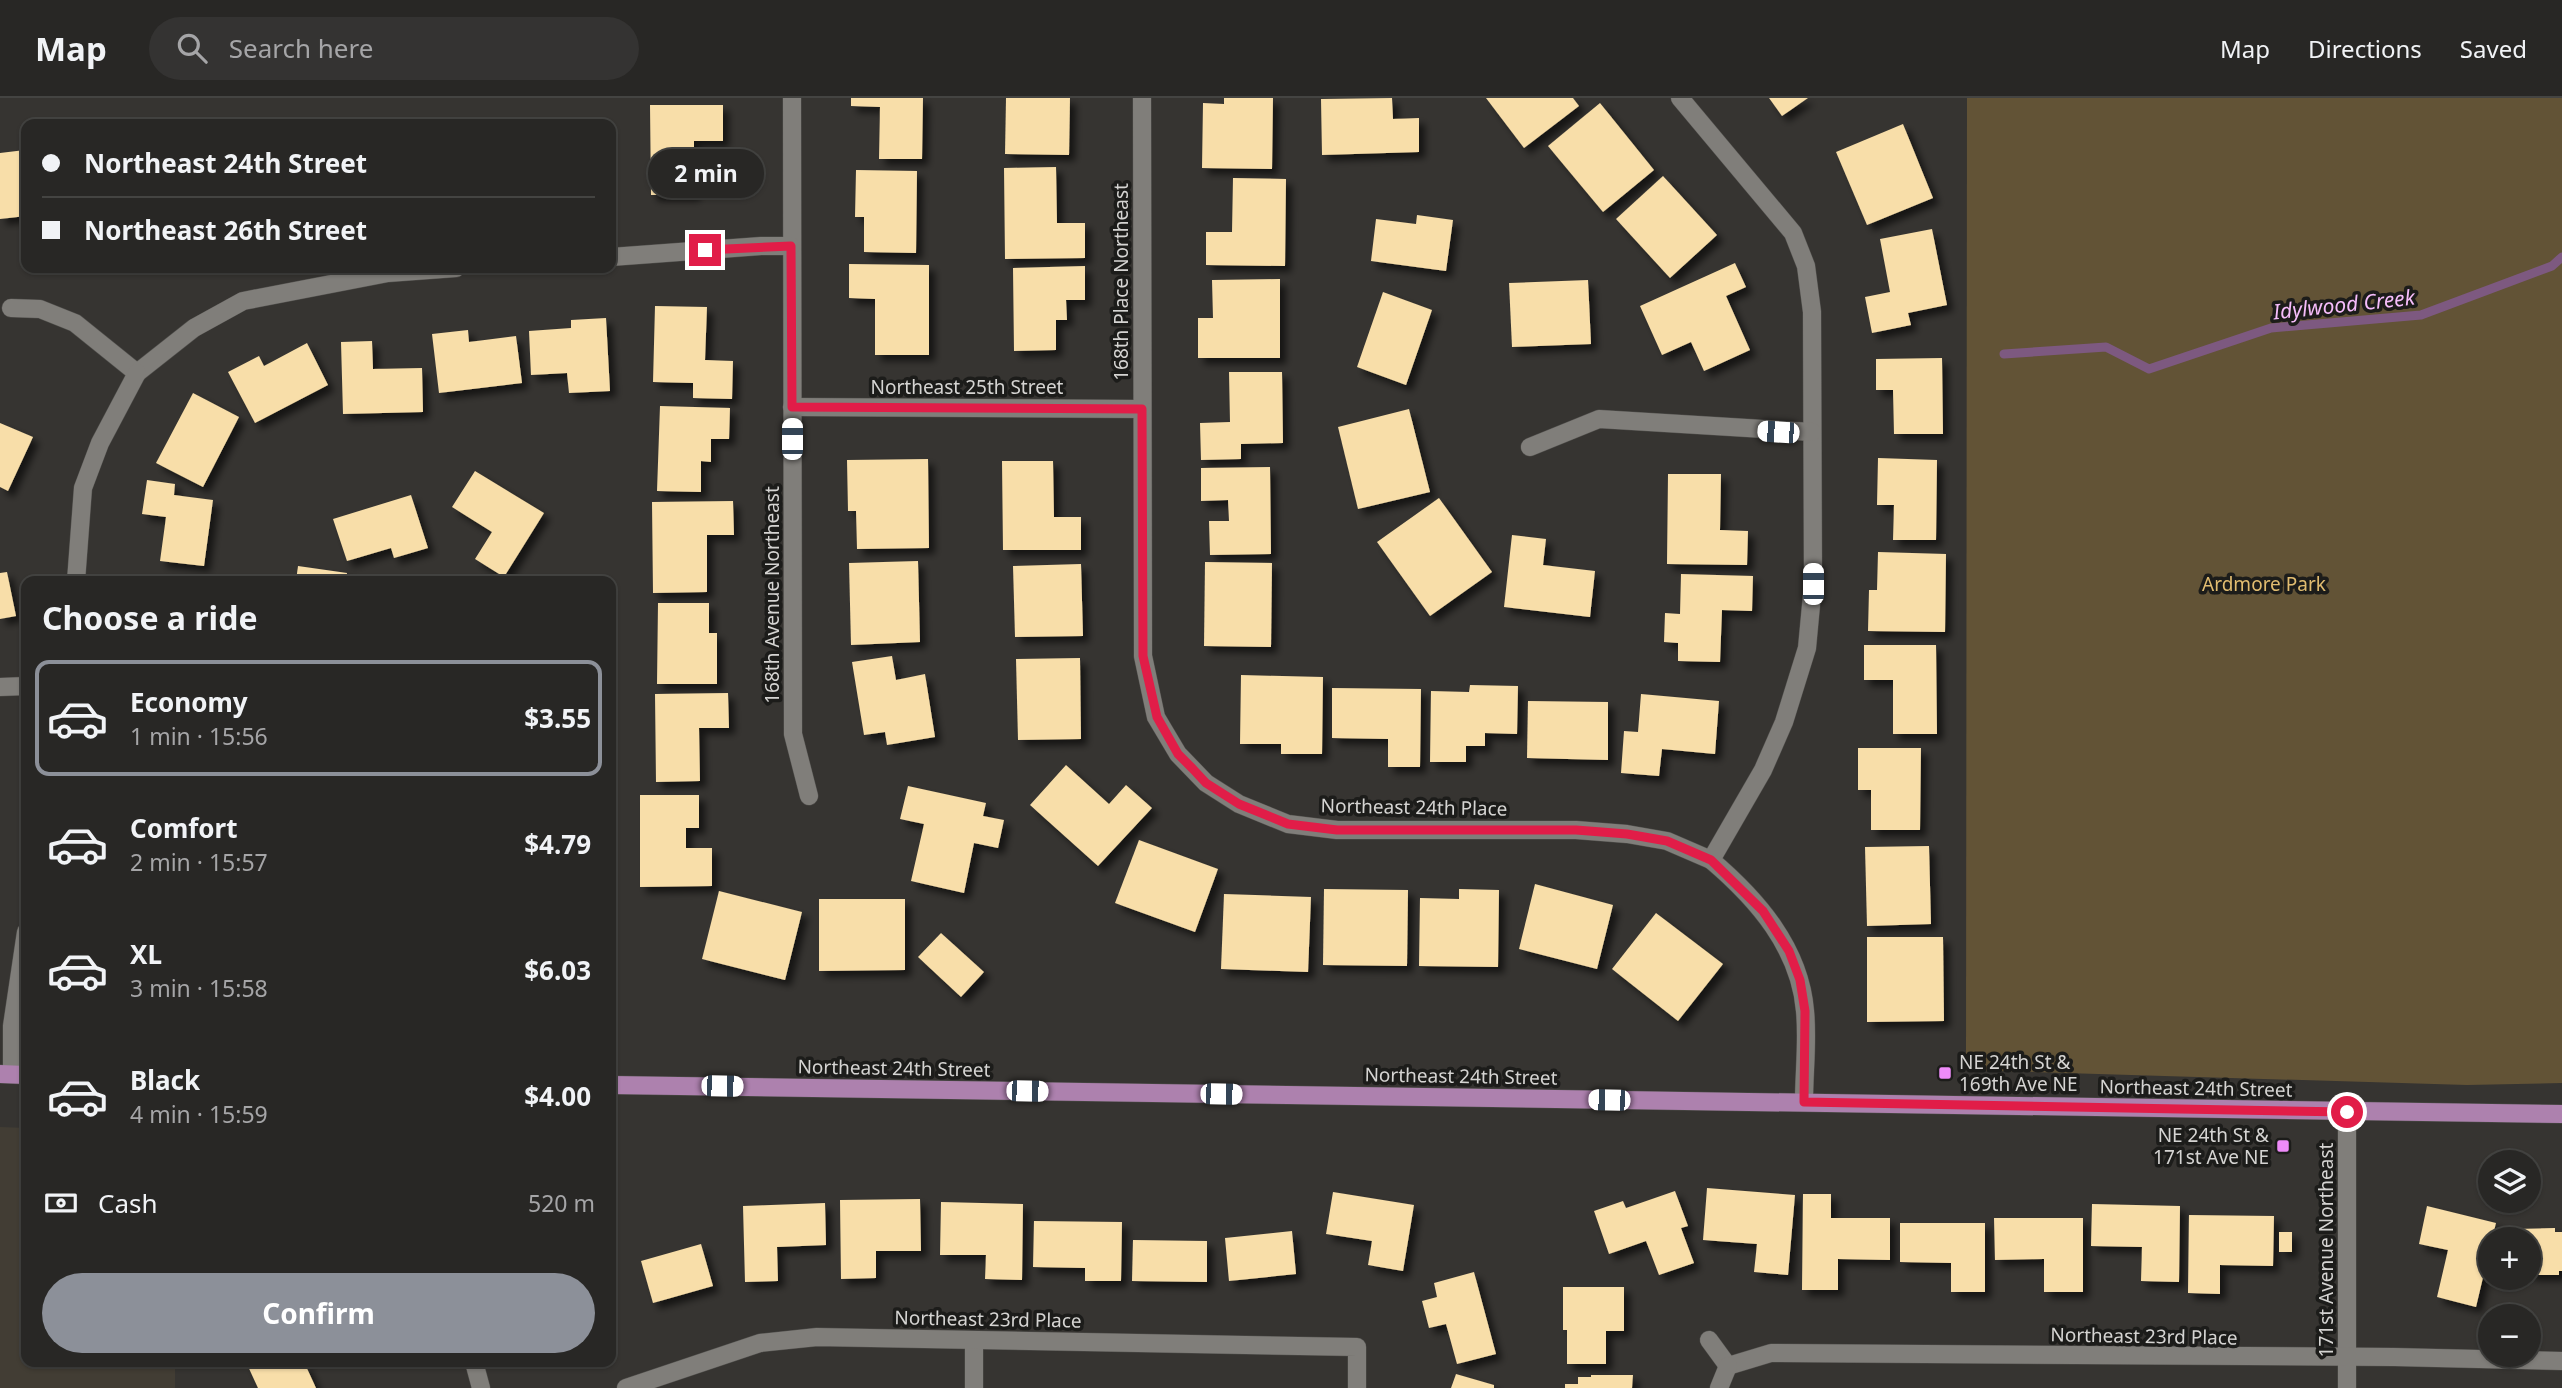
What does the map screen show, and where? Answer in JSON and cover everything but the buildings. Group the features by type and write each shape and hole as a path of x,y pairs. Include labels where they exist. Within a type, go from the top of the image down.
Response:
{"main road":[{"name":"Northeast 24th Street","path":"616,1084 2562,1114"}],"street":[{"name":"168th Avenue Northeast","path":"792,98 793,734 809,796"},
{"name":"168th Place Northeast","path":"1142,98 1143,656 1157,717"},
{"path":"1681,98 1793,233 1806,266 1812,312 1813,584 1807,648 1784,722 1763,770 1711,860 1763,911 1789,951 1800,980 1805,1011 1804,1102"},
{"path":"616,257 791,246"},
{"path":"76,576 83,488 100,443 137,373 194,328 243,301 388,273"},
{"path":"12,308 40,309 75,323 137,373"},
{"name":"Northeast 25th Street","path":"792,407 1142,409"},
{"path":"1530,447 1599,419 1812,432"},
{"path":"0,687 21,686"},
{"name":"Northeast 24th Place","path":"1157,717 1178,754 1206,783 1239,804 1288,824 1337,830 1576,830 1627,834 1667,841 1711,860"},
{"path":"13,1074 12,1026 21,966"},
{"name":"171st Avenue Northeast","path":"2347,1112 2347,1388"},
{"name":"Northeast 23rd Place","path":"626,1388 760,1343 817,1337 1357,1347 1357,1388"},
{"path":"1709,1340 1728,1366 1719,1388"},
{"path":"974,1341 974,1388"},
{"name":"Northeast 23rd Place","path":"1728,1366 1771,1353 2562,1361"},
{"path":"475,1367 481,1388"}],"shaded area":[{"path":"0,1127 21,1128 21,1367 175,1367 175,1388 0,1388"}],"green space":[{"name":"Ardmore Park","path":"1967,98 2562,98 2562,1083 2467,1085 1966,1070"}],"waterway":[{"name":"Idylwood Creek","path":"2004,354 2106,347 2149,369 2271,328 2421,315 2552,266 2562,257"}],"place":[{"name":"NE 24th St & 169th Ave NE","path":"1945,1073"},
{"name":"NE 24th St & 171st Ave NE","path":"2283,1146"}],"route":[{"path":"705,250 791,246 792,407 1142,409 1143,656 1157,717 1178,754 1206,783 1239,804 1288,824 1337,830 1576,830 1627,834 1667,841 1711,860 1763,911 1789,951 1800,980 1805,1011 1804,1102 2347,1112"}]}
